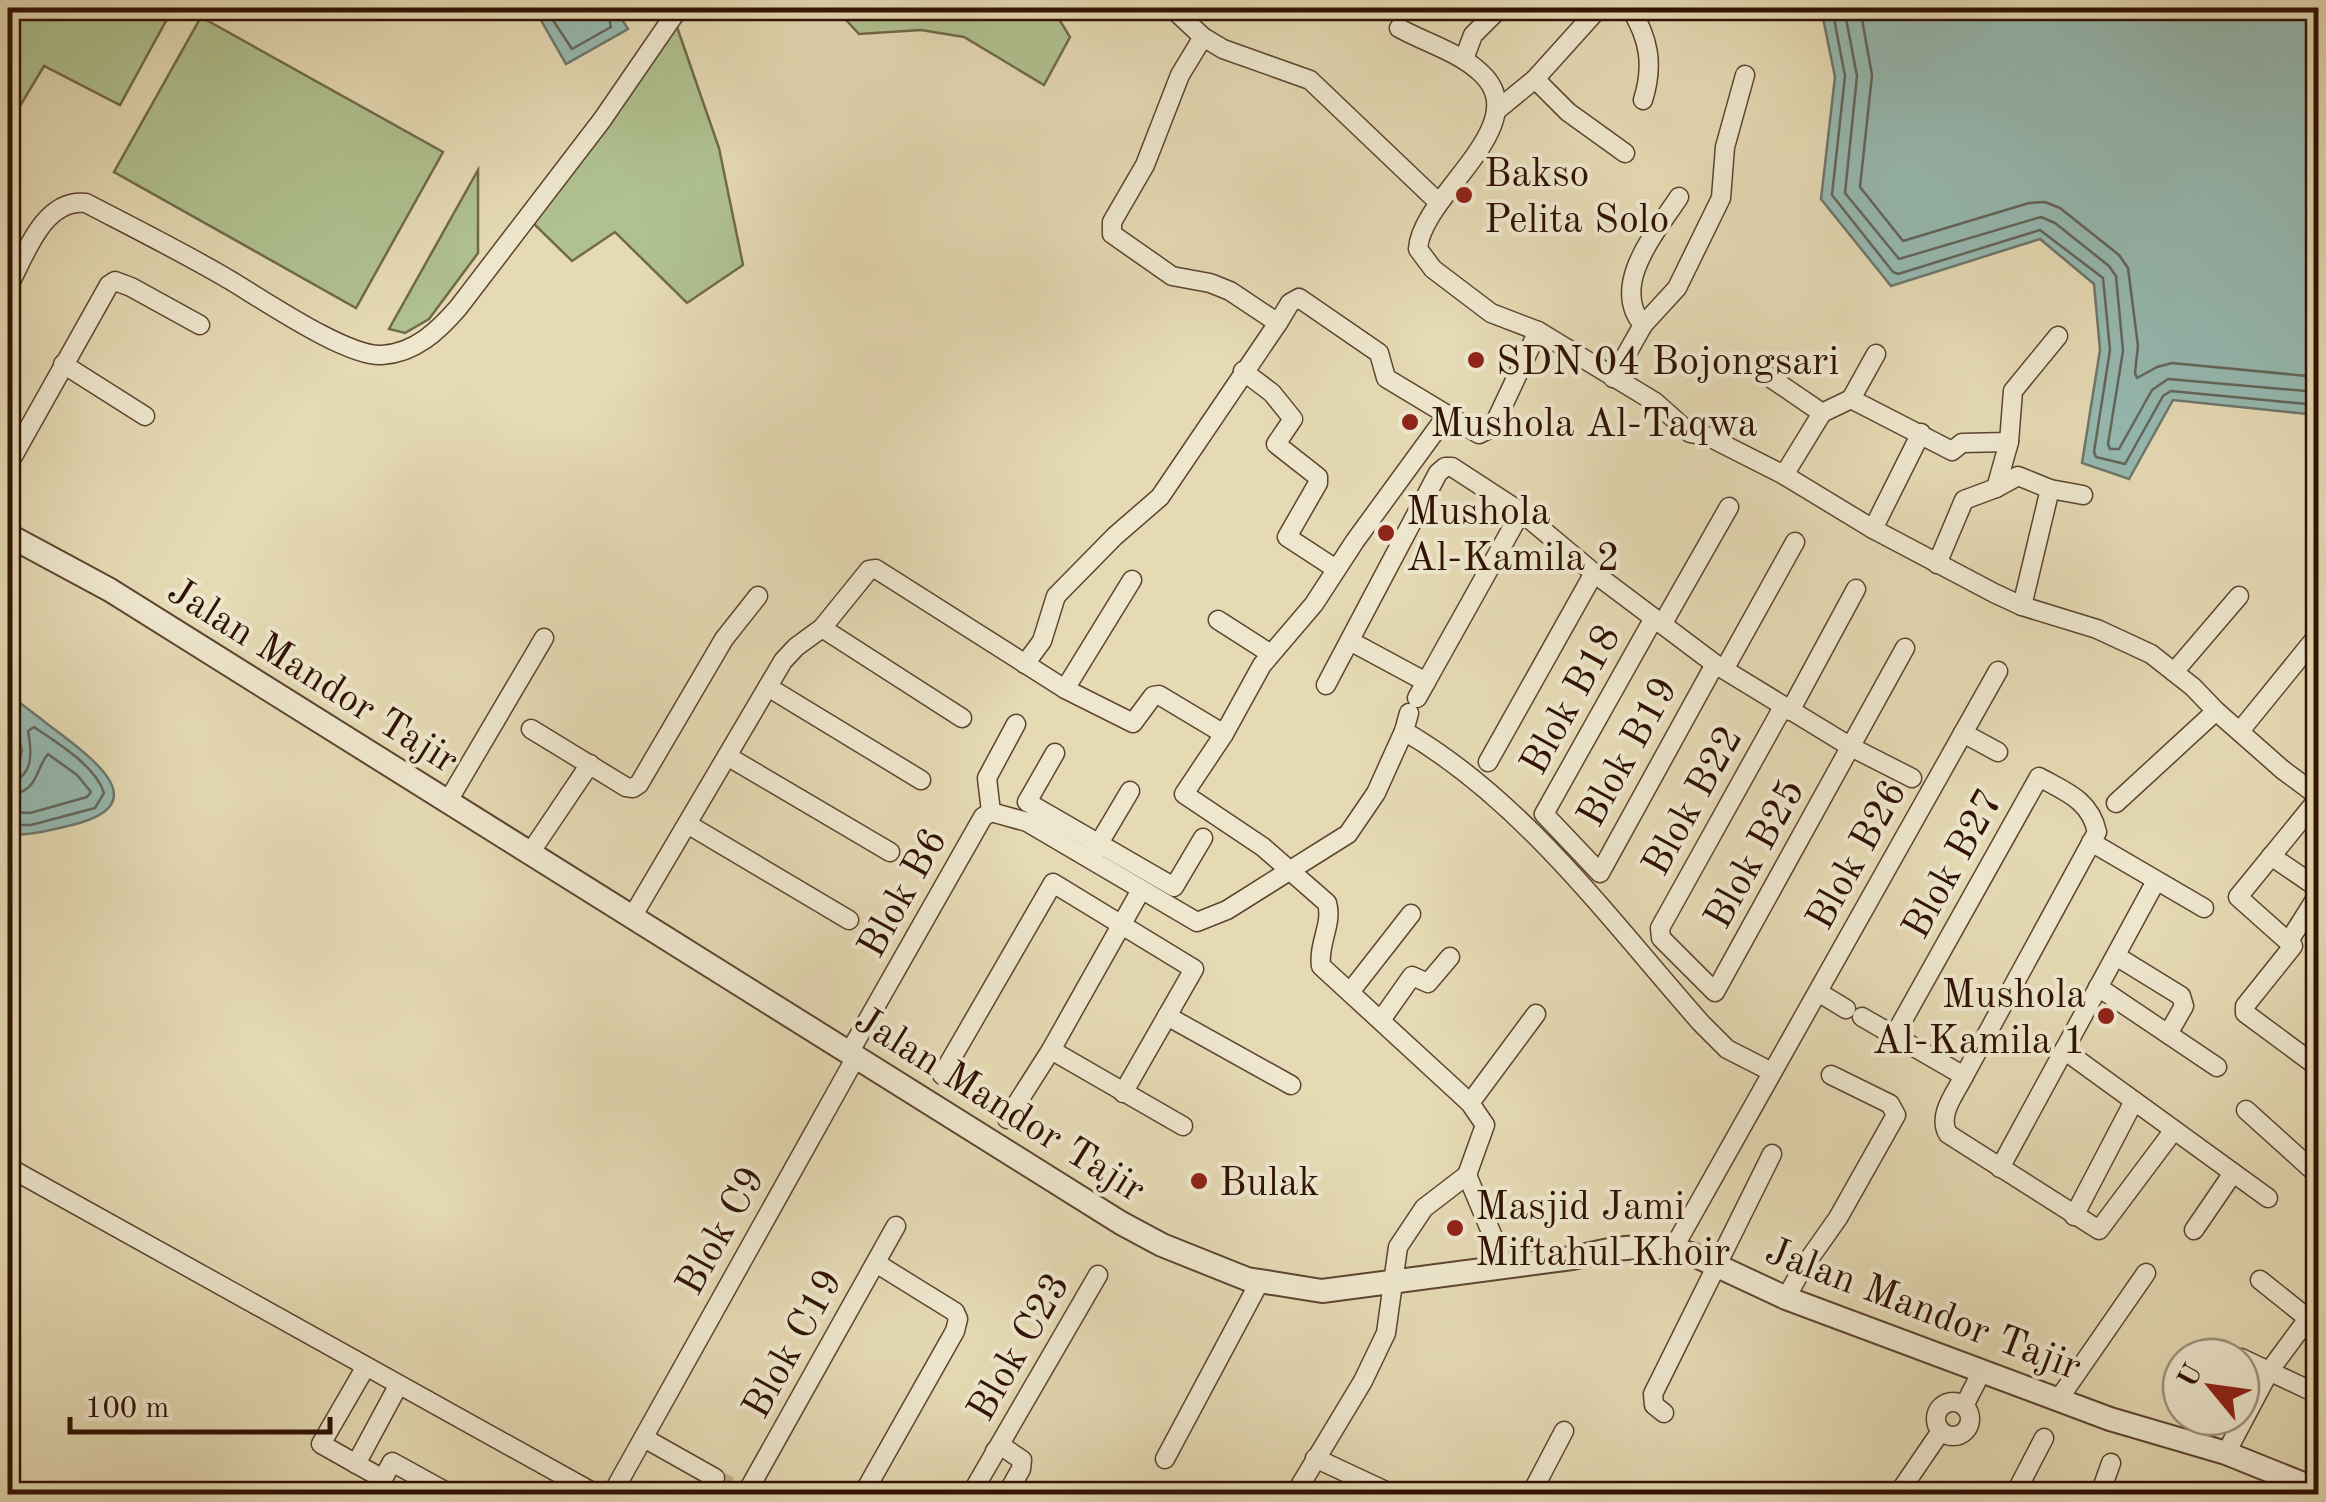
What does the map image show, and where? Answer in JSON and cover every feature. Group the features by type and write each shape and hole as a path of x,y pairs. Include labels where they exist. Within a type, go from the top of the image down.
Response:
{"street":[{"path":"8,287 48,217 66,205 86,203 342,344 378,356 411,347 433,334 458,308 612,106 679,8"},
{"path":"1172,8 1202,37 1245,59 1310,80 1438,202"},
{"path":"1464,59 1473,35 1500,8"},
{"path":"1496,110 1535,79 1599,8"},
{"path":"1630,8 1648,42 1650,78 1643,100"},
{"path":"1399,28 1464,59 1485,76 1496,110 1488,136 1438,202 1418,239 1420,253 1433,269 1491,313 1538,331 1655,402 1690,433 1706,436 1784,475 1873,529 2022,606 2129,642 2174,672 2318,797 2238,898 2293,946 2244,1010 2318,1067"},
{"path":"1202,37 1180,74 1145,166 1112,222 1112,234 1172,276 1230,291 1278,323"},
{"path":"1613,378 1643,325 1677,288 1721,198 1725,147 1745,74"},
{"path":"1535,79 1568,112 1625,152"},
{"path":"1643,325 1630,302 1631,287 1639,262 1679,196"},
{"path":"8,465 104,290 115,281 200,325"},
{"path":"1025,664 1051,622 1051,606 1056,596 1114,536 1160,497 1293,300 1299,298 1379,353 1386,378 1479,434 1493,427 1538,331"},
{"path":"1996,488 2009,442 2016,386 2058,336"},
{"path":"1784,475 1822,413 1852,399 1876,354"},
{"path":"64,364 145,416"},
{"path":"1243,371 1272,392 1293,419 1276,444 1318,476 1318,483 1287,537 1336,569"},
{"path":"1765,374 1822,413"},
{"path":"1852,399 1952,451 1962,442 2009,442"},
{"path":"1295,1494 1386,1333 1398,1247 1424,1208 1467,1175 1484,1125 1470,1104 1321,966 1319,951 1330,912 1327,902 1290,868 1184,794 1272,654 1294,630 1447,415"},
{"path":"1873,529 1921,433"},
{"path":"1326,685 1438,474 1445,467 1452,467 1521,512 1594,573 1720,666 1851,747 1912,778"},
{"path":"1937,564 1964,500 2018,476 2083,495"},
{"path":"2022,606 2050,488"},
{"name":"Blok B18","path":"1600,873 1544,814 1729,507"},
{"path":"1055,753 1027,802 1142,890 1197,922 1226,910 1348,834 1376,793 1414,706 1521,512"},
{"name":"Jalan Mandor Tajir","path":"8,534 110,590 1122,1223 1190,1258 1260,1283 1322,1291 1572,1258 1614,1248 1673,1249 1786,1298 2058,1400 2226,1453 2318,1490"},
{"name":"Blok B19","path":"1600,873 1795,542"},
{"path":"632,917 768,687 796,647 822,628 865,573 876,569 1064,689 1134,723 1153,696 1159,695 1224,734"},
{"path":"1488,762 1594,573"},
{"path":"1064,689 1132,580"},
{"name":"Blok B22","path":"1716,992 1661,938 1660,928 1856,589"},
{"path":"531,728 633,788 639,784 724,639 758,596"},
{"path":"2174,672 2239,596"},
{"path":"2318,603 2318,612"},
{"path":"1218,620 1272,654"},
{"path":"822,628 962,718"},
{"path":"2240,731 2318,635"},
{"path":"448,802 544,638"},
{"path":"1350,641 1414,706 1448,756 1517,815 1700,1022 1727,1049 1772,1072"},
{"name":"Blok B25","path":"1716,992 1905,648"},
{"name":"Blok B26","path":"1673,1249 1998,671"},
{"path":"768,687 921,780"},
{"path":"2116,803 2216,712"},
{"path":"1016,724 988,778 987,815 1027,822 1174,887 1203,838"},
{"path":"1963,734 1998,752"},
{"path":"727,756 890,852"},
{"path":"530,852 590,764"},
{"name":"Blok B27","path":"1894,1036 2039,776 2084,802 2097,832 2091,842"},
{"path":"1094,851 1130,791"},
{"name":"Blok B6","path":"853,1055 987,815"},
{"path":"689,825 848,920"},
{"path":"2174,1130 2099,1230 1948,1134 1943,1126 1944,1115 1964,1076 2091,842 2204,908"},
{"path":"2271,856 2318,891 2289,942"},
{"path":"2000,1168 2156,881"},
{"path":"942,1075 1053,883 1194,969 1123,1092"},
{"path":"1007,1119 1142,890"},
{"path":"1350,992 1411,914"},
{"path":"1382,1020 1412,976 1428,983 1450,956"},
{"path":"2116,956 2180,996 2184,1006 2168,1034"},
{"path":"2098,987 2217,1067"},
{"path":"1818,992 1964,1076"},
{"path":"1470,1104 1536,1014"},
{"path":"1168,1016 1291,1086"},
{"path":"1050,1050 1183,1126"},
{"path":"2064,1050 2268,1198"},
{"name":"Blok C9","path":"612,1494 853,1055"},
{"path":"1786,1298 1838,1218 1896,1115 1890,1104 1831,1075"},
{"path":"2074,1216 2134,1101"},
{"path":"2246,1110 2318,1175"},
{"path":"1664,1413 1654,1405 1653,1394 1772,1154"},
{"path":"8,1166 596,1494"},
{"path":"2194,1230 2233,1172"},
{"path":"1467,1175 1502,1267"},
{"name":"Blok C19","path":"734,1488 896,1226"},
{"path":"863,1494 958,1319 955,1312 876,1264"},
{"path":"2058,1400 2146,1273"},
{"name":"Blok C23","path":"971,1494 1098,1276"},
{"path":"2226,1453 2270,1370 2316,1311 2260,1280"},
{"path":"1166,1459 1260,1283"},
{"path":"2261,1366 2307,1389 2318,1377"},
{"path":"364,1368 322,1444 356,1464 378,1487 392,1462 450,1494"},
{"path":"1898,1494 1940,1432 1936,1415 1942,1405 1953,1402 1964,1406 1982,1371"},
{"path":"356,1464 398,1386"},
{"path":"1530,1494 1564,1431"},
{"path":"644,1438 734,1488"},
{"path":"2015,1494 2044,1438"},
{"name":"Blok C23","path":"996,1451 1003,1447 1022,1460 1022,1469 1007,1494"},
{"path":"1315,1458 1392,1494"},
{"path":"2100,1494 2111,1463"}],"green space":[{"path":"8,8 173,8 120,105 44,66 8,126"},
{"path":"835,8 1055,8 1070,37 1044,85 964,37 921,30 859,34"},
{"path":"201,17 443,152 356,308 114,172"},
{"path":"677,27 719,148 743,265 687,303 615,232 572,261 534,224 554,185"},
{"path":"478,170 478,253 429,319 405,333 389,329"}],"water":[{"path":"534,8 615,8 628,29 566,64"},
{"path":"1821,8 2312,8 2318,12 2318,415 2173,400 2129,479 2082,463 2100,350 2094,284 2040,239 1891,286 1821,199 1835,77"},
{"path":"8,695 100,767 114,793 111,805 99,815 76,824 8,835 8,775 19,765 22,750 18,735 8,722"}],"tunnel":[{"path":"715,1478 730,1486"}],"place":[{"name":"Bakso Pelita Solo","path":"1464,195"},
{"name":"SDN 04 Bojongsari","path":"1476,360"},
{"name":"Mushola Al-Taqwa","path":"1410,422"},
{"name":"Mushola Al-Kamila 2","path":"1386,533"},
{"name":"Mushola Al-Kamila 1","path":"2106,1016"},
{"name":"Bulak","path":"1199,1181"},
{"name":"Masjid Jami Miftahul Khoir","path":"1455,1228"}]}
